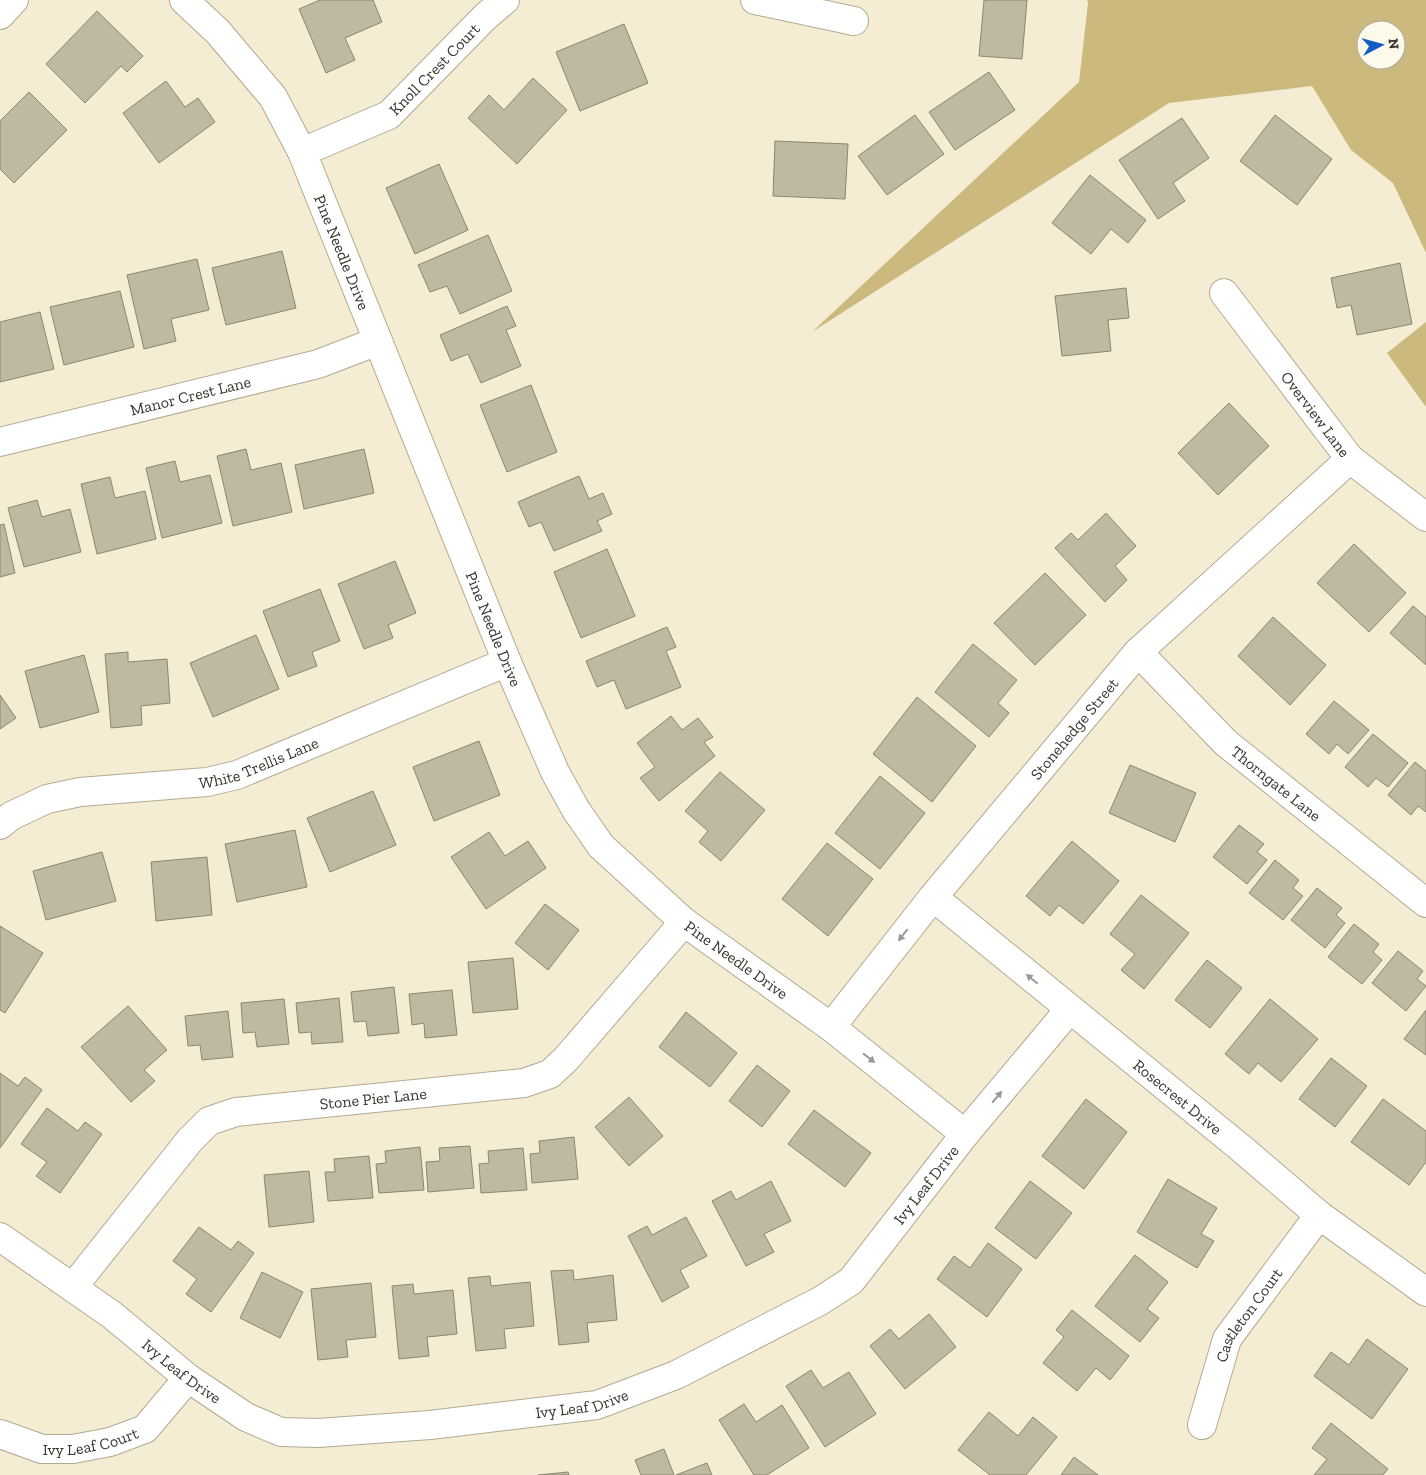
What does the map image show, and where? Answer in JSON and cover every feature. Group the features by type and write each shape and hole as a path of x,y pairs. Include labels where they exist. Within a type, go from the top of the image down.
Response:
{"street":[{"path":"0,15 14,0"},
{"name":"Pine Needle Drive","path":"184,0 218,32 273,97 302,152 507,662 556,772 576,810 601,846 684,922 831,1028 965,1134"},
{"name":"Knoll Crest Court","path":"302,152 389,115 485,17 505,0"},
{"path":"755,0 854,21"},
{"name":"Overview Lane","path":"1224,293 1350,459 1426,517"},
{"name":"Manor Crest Lane","path":"0,442 318,364 378,341"},
{"name":"Stonehedge Street","path":"831,1028 933,897 1138,652 1350,459"},
{"name":"Thorngate Lane","path":"1138,652 1226,742 1426,903"},
{"name":"White Trellis Lane","path":"0,825 11,816 47,799 80,792 207,782 237,775 507,662"},
{"name":"Rosecrest Drive","path":"933,897 1069,1010 1242,1149 1319,1215 1426,1292"},
{"name":"Stone Pier Lane","path":"73,1287 190,1140 209,1121 236,1112 524,1083 550,1074 566,1059 684,922"},
{"name":"Ivy Leaf Drive","path":"0,1236 112,1315 188,1378 246,1417 281,1432 318,1434 430,1425 597,1405 676,1375 820,1301 851,1281 965,1134 1069,1010"},
{"name":"Castleton Court","path":"1202,1425 1227,1339 1319,1215"},
{"name":"Ivy Leaf Court","path":"0,1434 42,1449 73,1449 110,1442 145,1429 188,1378"}],"shaded area":[{"path":"1087,0 1426,0 1426,253 1393,183 1351,150 1312,86 1169,103 812,332 1079,82"},
{"path":"1426,322 1426,407 1387,353"}],"building":[{"path":"320,0 373,0 382,22 345,38 355,60 326,73 299,9"},
{"path":"984,0 1027,0 1022,59 979,56"},
{"path":"97,11 143,56 127,72 121,66 85,103 46,64"},
{"path":"624,24 648,83 580,111 556,52"},
{"path":"989,72 1015,110 955,150 929,112"},
{"path":"533,78 567,110 517,164 468,118 489,95 504,110"},
{"path":"166,81 185,107 198,98 215,122 159,163 123,113"},
{"path":"29,92 67,130 14,183 0,169 0,121"},
{"path":"915,115 944,154 887,195 858,156"},
{"path":"1275,115 1332,159 1297,205 1240,161"},
{"path":"1182,118 1209,158 1173,183 1185,201 1158,219 1119,160"},
{"path":"775,141 848,144 845,199 773,196"},
{"path":"439,164 468,230 415,254 386,188"},
{"path":"1090,175 1146,220 1128,243 1111,229 1091,254 1052,223"},
{"path":"488,235 512,291 460,314 447,286 430,292 418,265"},
{"path":"282,251 296,308 226,325 212,268"},
{"path":"197,259 209,310 171,319 176,341 144,349 127,275"},
{"path":"1400,263 1412,324 1357,335 1351,305 1337,308 1331,278"},
{"path":"1126,288 1129,318 1108,320 1111,351 1062,356 1055,296"},
{"path":"120,291 134,347 64,365 50,307"},
{"path":"507,306 516,326 506,330 521,366 481,383 468,354 451,361 440,335"},
{"path":"40,312 54,369 0,382 0,322"},
{"path":"531,385 557,452 507,472 480,405"},
{"path":"1229,403 1269,446 1218,495 1178,453"},
{"path":"246,449 251,470 281,463 292,512 233,526 217,456"},
{"path":"364,449 374,493 304,509 295,465"},
{"path":"175,461 180,482 210,475 222,523 162,538 146,468"},
{"path":"579,476 589,499 603,493 612,514 597,521 602,531 554,551 541,522 529,527 518,502"},
{"path":"110,477 115,498 145,491 156,539 97,554 81,484"},
{"path":"37,500 42,517 70,509 81,552 24,567 8,508"},
{"path":"1106,513 1136,546 1115,566 1127,580 1105,602 1055,548 1071,533 1078,540"},
{"path":"4,524 15,573 0,577 0,525"},
{"path":"1354,544 1406,593 1369,632 1317,583"},
{"path":"607,549 635,616 581,638 554,572"},
{"path":"395,561 416,613 388,625 393,638 364,649 338,584"},
{"path":"1045,573 1086,615 1035,665 994,623"},
{"path":"320,589 340,641 312,652 317,666 288,677 263,611"},
{"path":"1413,606 1426,617 1426,665 1390,633"},
{"path":"1273,617 1326,665 1290,705 1238,656"},
{"path":"667,627 676,647 666,651 681,687 626,709 614,680 597,687 586,661"},
{"path":"256,635 279,689 213,717 190,663"},
{"path":"973,644 1017,680 998,703 1009,713 989,737 935,692"},
{"path":"128,652 128,662 167,659 170,703 141,706 142,725 111,728 105,654"},
{"path":"84,655 99,712 40,728 25,671"},
{"path":"0,695 16,718 0,729"},
{"path":"917,697 976,746 932,802 873,754"},
{"path":"1334,701 1369,730 1348,754 1337,744 1329,754 1306,734"},
{"path":"671,716 682,730 698,718 713,737 704,742 715,756 659,801 640,778 655,767 637,743"},
{"path":"1373,734 1408,763 1388,787 1376,778 1368,787 1345,767"},
{"path":"479,741 500,795 434,821 413,767"},
{"path":"1415,762 1426,771 1426,812 1418,806 1411,815 1388,795"},
{"path":"1130,765 1196,793 1175,842 1109,813"},
{"path":"720,772 765,810 721,861 699,842 708,831 685,811"},
{"path":"880,776 925,813 880,869 835,833"},
{"path":"373,791 396,845 330,872 307,818"},
{"path":"1239,825 1264,844 1257,852 1267,860 1247,884 1213,857"},
{"path":"295,830 307,887 237,902 225,844"},
{"path":"489,832 505,856 528,841 546,868 486,909 451,857"},
{"path":"1072,841 1119,881 1083,924 1059,905 1050,916 1026,896"},
{"path":"827,843 873,879 828,936 782,899"},
{"path":"102,852 116,901 46,920 33,871"},
{"path":"207,857 212,915 156,921 151,862"},
{"path":"1275,860 1299,880 1293,888 1303,896 1283,920 1249,893"},
{"path":"1317,888 1342,908 1336,915 1345,923 1325,948 1291,920"},
{"path":"1141,895 1189,933 1144,989 1121,970 1135,954 1110,934"},
{"path":"545,904 579,930 548,970 515,943"},
{"path":"1354,924 1379,944 1373,952 1382,960 1362,984 1328,957"},
{"path":"0,926 43,953 5,1013 0,1010"},
{"path":"1398,951 1423,971 1417,979 1426,986 1406,1011 1372,983"},
{"path":"513,958 518,1009 473,1013 468,962"},
{"path":"1207,960 1242,988 1210,1028 1175,1000"},
{"path":"394,987 399,1033 368,1036 366,1021 354,1022 351,992"},
{"path":"452,990 457,1035 425,1038 424,1023 412,1025 409,994"},
{"path":"339,998 343,1042 312,1044 311,1032 299,1033 296,1003"},
{"path":"284,999 289,1044 257,1047 255,1032 243,1033 241,1003"},
{"path":"1270,999 1318,1039 1281,1082 1258,1063 1249,1074 1225,1054"},
{"path":"128,1006 167,1050 144,1070 155,1081 131,1102 81,1047"},
{"path":"1426,1010 1426,1055 1404,1039"},
{"path":"228,1011 233,1057 202,1060 200,1045 188,1046 185,1016"},
{"path":"686,1012 737,1053 710,1087 659,1047"},
{"path":"1331,1058 1367,1086 1335,1127 1299,1099"},
{"path":"757,1065 790,1091 762,1127 729,1101"},
{"path":"0,1073 18,1086 25,1077 42,1090 0,1148"},
{"path":"629,1097 663,1136 629,1166 595,1127"},
{"path":"1086,1099 1127,1132 1084,1189 1042,1156"},
{"path":"1383,1099 1426,1131 1426,1162 1409,1185 1351,1142"},
{"path":"47,1108 78,1131 85,1122 102,1134 60,1193 36,1176 47,1162 21,1144"},
{"path":"814,1110 871,1153 845,1187 788,1144"},
{"path":"574,1137 578,1179 532,1183 530,1154 540,1153 539,1141"},
{"path":"470,1146 474,1188 428,1192 426,1162 440,1161 439,1148"},
{"path":"420,1147 424,1190 379,1193 376,1164 386,1163 385,1151"},
{"path":"523,1148 527,1190 481,1193 479,1164 489,1163 488,1151"},
{"path":"369,1156 373,1198 328,1201 325,1172 335,1172 334,1159"},
{"path":"309,1171 314,1222 269,1227 264,1175"},
{"path":"1168,1179 1217,1208 1201,1234 1214,1241 1197,1268 1137,1232"},
{"path":"771,1181 791,1221 764,1234 774,1252 746,1266 712,1201 731,1191 736,1200"},
{"path":"1030,1181 1072,1213 1036,1259 995,1228"},
{"path":"686,1217 707,1256 680,1270 689,1287 662,1302 628,1236 647,1226 652,1235"},
{"path":"199,1227 231,1250 238,1241 254,1253 211,1312 186,1294 197,1279 173,1261"},
{"path":"988,1243 1022,1269 987,1317 937,1279 954,1256 970,1268"},
{"path":"1135,1255 1168,1282 1147,1309 1159,1318 1140,1342 1095,1306"},
{"path":"573,1270 574,1280 613,1275 617,1320 587,1323 589,1342 559,1345 551,1271"},
{"path":"262,1272 303,1292 280,1338 240,1318"},
{"path":"490,1276 491,1286 530,1282 534,1326 504,1329 506,1348 476,1351 468,1278"},
{"path":"371,1283 376,1337 346,1340 348,1357 318,1360 311,1289"},
{"path":"413,1284 414,1294 453,1290 457,1334 427,1337 429,1356 399,1359 392,1286"},
{"path":"1072,1310 1129,1356 1110,1380 1096,1368 1077,1391 1043,1363 1064,1337 1056,1330"},
{"path":"929,1314 956,1347 905,1389 870,1346 890,1329 899,1339"},
{"path":"1367,1339 1408,1369 1372,1419 1314,1376 1331,1352 1349,1365"},
{"path":"811,1370 823,1388 849,1372 876,1414 825,1447 786,1386"},
{"path":"744,1404 756,1422 782,1405 809,1448 767,1475 754,1475 719,1420"},
{"path":"989,1412 1018,1436 1033,1417 1057,1437 1026,1475 990,1475 958,1450"},
{"path":"1331,1423 1388,1469 1383,1475 1314,1475 1327,1459 1312,1448"},
{"path":"664,1449 674,1475 641,1475 635,1460"},
{"path":"1074,1457 1098,1475 1061,1475"},
{"path":"707,1463 712,1475 676,1475"},
{"path":"568,1472 569,1475 538,1475"}]}
